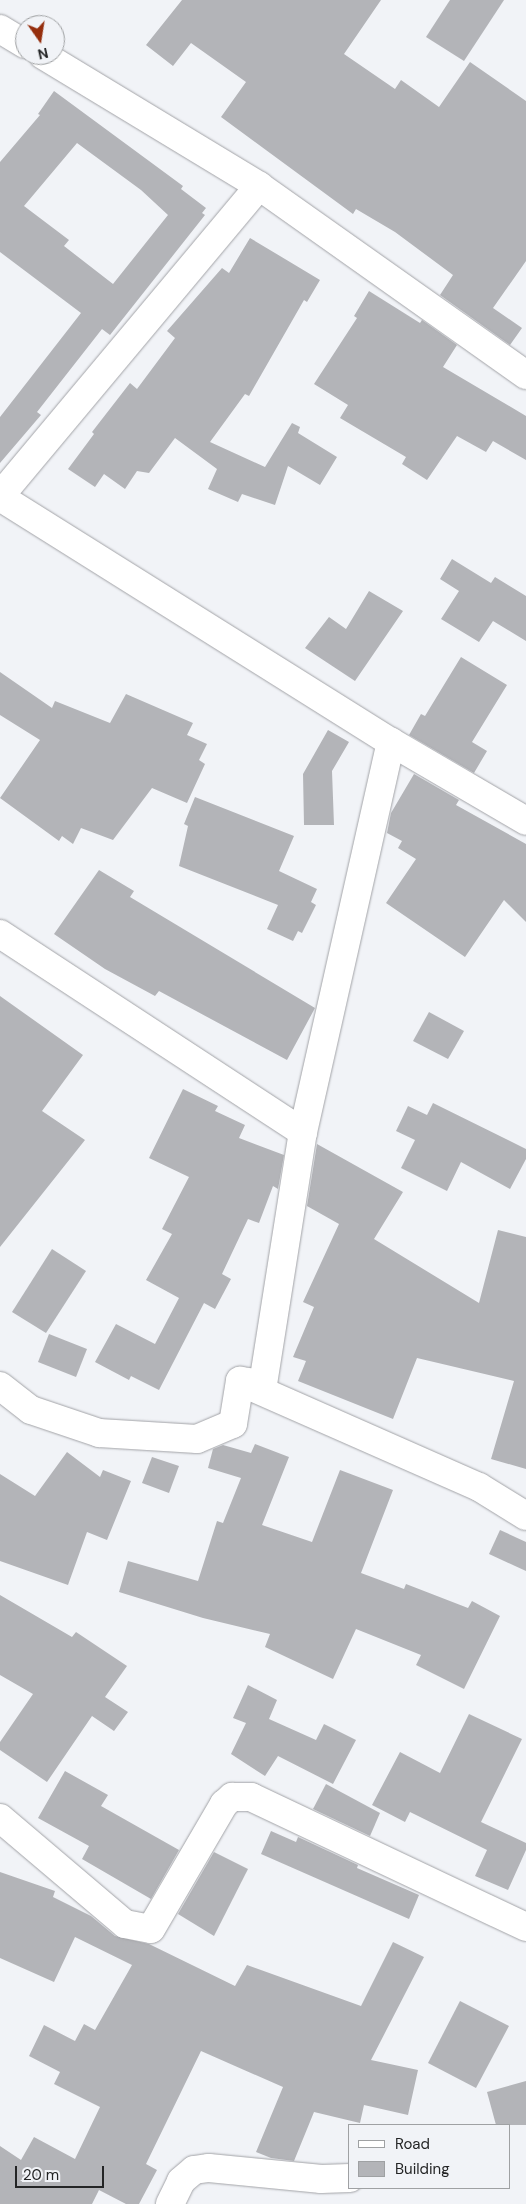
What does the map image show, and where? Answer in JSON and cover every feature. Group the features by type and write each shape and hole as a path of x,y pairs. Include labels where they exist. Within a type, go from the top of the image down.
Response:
{"street":[{"path":"0,29 15,38"},
{"path":"59,65 259,186 526,375"},
{"path":"259,186 0,496 391,742 526,821"},
{"path":"240,1381 263,1384 303,1132 391,742"},
{"path":"0,934 303,1132"},
{"path":"0,1386 32,1410 99,1433 197,1439 233,1424 240,1381"},
{"path":"240,1381 478,1487 526,1516"},
{"path":"0,1818 125,1924 151,1930 224,1804 232,1797 251,1797 526,1927"},
{"path":"170,2204 181,2181 194,2170 209,2168 321,2179 348,2178"}],"building":[{"path":"182,0 381,0 344,54 395,89 401,80 439,107 470,62 526,101 526,261 493,308 522,328 510,345 440,295 453,275 395,232 356,209 353,214 221,117 246,82 191,43 173,66 146,45"},
{"path":"450,0 504,0 464,61 426,37"},
{"path":"54,91 183,186 181,189 206,208 202,213 205,215 110,335 102,329 37,412 41,415 0,463 0,417 81,313 0,252 0,162 40,115 38,114","holes":["77,143 141,190 168,215 113,284 64,246 69,240 24,206"]},
{"path":"250,238 320,280 307,302 304,300 249,396 245,394 210,442 265,467 292,423 300,427 298,433 337,457 320,485 288,466 275,505 242,494 238,502 208,489 217,469 175,438 149,473 137,471 125,489 104,474 95,487 68,469 94,434 92,432 130,383 137,389 175,338 167,331 222,268 229,273"},
{"path":"369,291 420,323 422,320 457,345 443,367 526,416 526,460 493,441 486,452 457,436 427,480 402,464 406,457 340,418 348,405 314,384 357,318 354,316"},
{"path":"452,559 491,583 495,577 526,596 526,641 493,621 479,642 441,619 459,591 440,579"},
{"path":"369,591 403,611 355,681 305,648 329,617 346,629"},
{"path":"461,657 507,685 472,742 487,751 474,773 409,735 421,714 425,716"},
{"path":"0,672 52,708 55,701 110,723 126,694 193,723 187,735 207,744 199,760 205,764 187,803 152,788 113,840 81,828 73,844 62,836 59,841 0,798 40,740 0,715"},
{"path":"328,730 349,742 332,771 334,825 304,825 303,774"},
{"path":"414,774 459,800 456,805 526,844 526,922 504,900 465,957 386,903 416,859 398,848 402,841 387,833 391,813"},
{"path":"195,797 294,836 279,871 317,889 311,902 316,905 302,933 298,931 293,941 267,929 278,905 179,866 188,826 184,824"},
{"path":"99,870 134,891 130,897 315,1008 287,1060 159,991 155,996 105,969 54,934"},
{"path":"0,996 83,1055 42,1111 85,1140 0,1247"},
{"path":"429,1012 464,1031 448,1059 413,1041"},
{"path":"183,1089 218,1106 215,1111 245,1125 239,1138 284,1155 278,1189 273,1186 259,1223 248,1219 222,1274 231,1279 215,1309 204,1303 159,1390 131,1376 129,1380 95,1362 116,1324 155,1344 179,1298 146,1280 172,1234 162,1229 189,1177 149,1158"},
{"path":"433,1103 526,1149 526,1159 510,1189 461,1162 447,1191 401,1168 415,1140 396,1131 408,1106 427,1115"},
{"path":"317,1144 403,1192 374,1239 479,1303 498,1230 526,1237 526,1469 491,1459 514,1381 417,1358 393,1419 298,1381 306,1361 293,1357 314,1307 303,1302 339,1224 307,1206"},
{"path":"52,1249 86,1271 46,1333 12,1312"},
{"path":"49,1334 87,1349 76,1377 38,1362"},
{"path":"255,1444 289,1457 262,1525 312,1542 340,1470 393,1490 361,1573 404,1589 406,1584 468,1608 472,1601 500,1616 464,1689 416,1665 421,1655 356,1629 333,1679 265,1647 270,1634 203,1618 119,1592 128,1561 198,1581 217,1521 223,1523 241,1478 208,1468 213,1449 223,1445 251,1453"},
{"path":"67,1452 100,1477 103,1470 131,1481 107,1540 87,1532 68,1585 0,1561 0,1474 35,1496"},
{"path":"152,1457 179,1466 169,1493 142,1483"},
{"path":"500,1530 526,1542 526,1571 489,1554"},
{"path":"0,1595 72,1637 76,1632 127,1666 105,1697 128,1712 114,1731 92,1716 47,1782 0,1750 0,1742 33,1694 0,1675"},
{"path":"248,1685 277,1700 269,1719 316,1740 324,1724 356,1740 333,1784 278,1756 265,1776 231,1754 246,1723 233,1718"},
{"path":"469,1714 522,1739 481,1822 526,1843 526,1850 508,1890 475,1876 487,1850 410,1812 405,1822 372,1805 400,1752 440,1773"},
{"path":"65,1771 108,1795 101,1806 179,1850 151,1899 82,1859 89,1846 38,1818"},
{"path":"326,1784 380,1813 370,1836 313,1809"},
{"path":"271,1831 296,1842 298,1837 358,1865 357,1868 419,1895 409,1919 261,1854"},
{"path":"214,1852 248,1869 214,1936 178,1914"},
{"path":"0,1872 55,1891 53,1897 91,1916 115,1936 149,1944 235,1986 247,1965 361,2006 393,1942 424,1957 371,2060 418,2070 408,2115 364,2105 360,2123 314,2112 294,2161 271,2158 256,2152 283,2087 201,2051 146,2164 157,2170 139,2204 126,2204 99,2190 92,2204 0,2204 0,2146 21,2160 34,2137 75,2159 100,2107 54,2084 60,2072 29,2056 44,2025 75,2041 84,2024 95,2030 132,1965 75,1937 54,1982 0,1958"},
{"path":"460,2001 509,2026 476,2088 428,2063"},
{"path":"526,2081 526,2125 496,2124 487,2092"}]}
